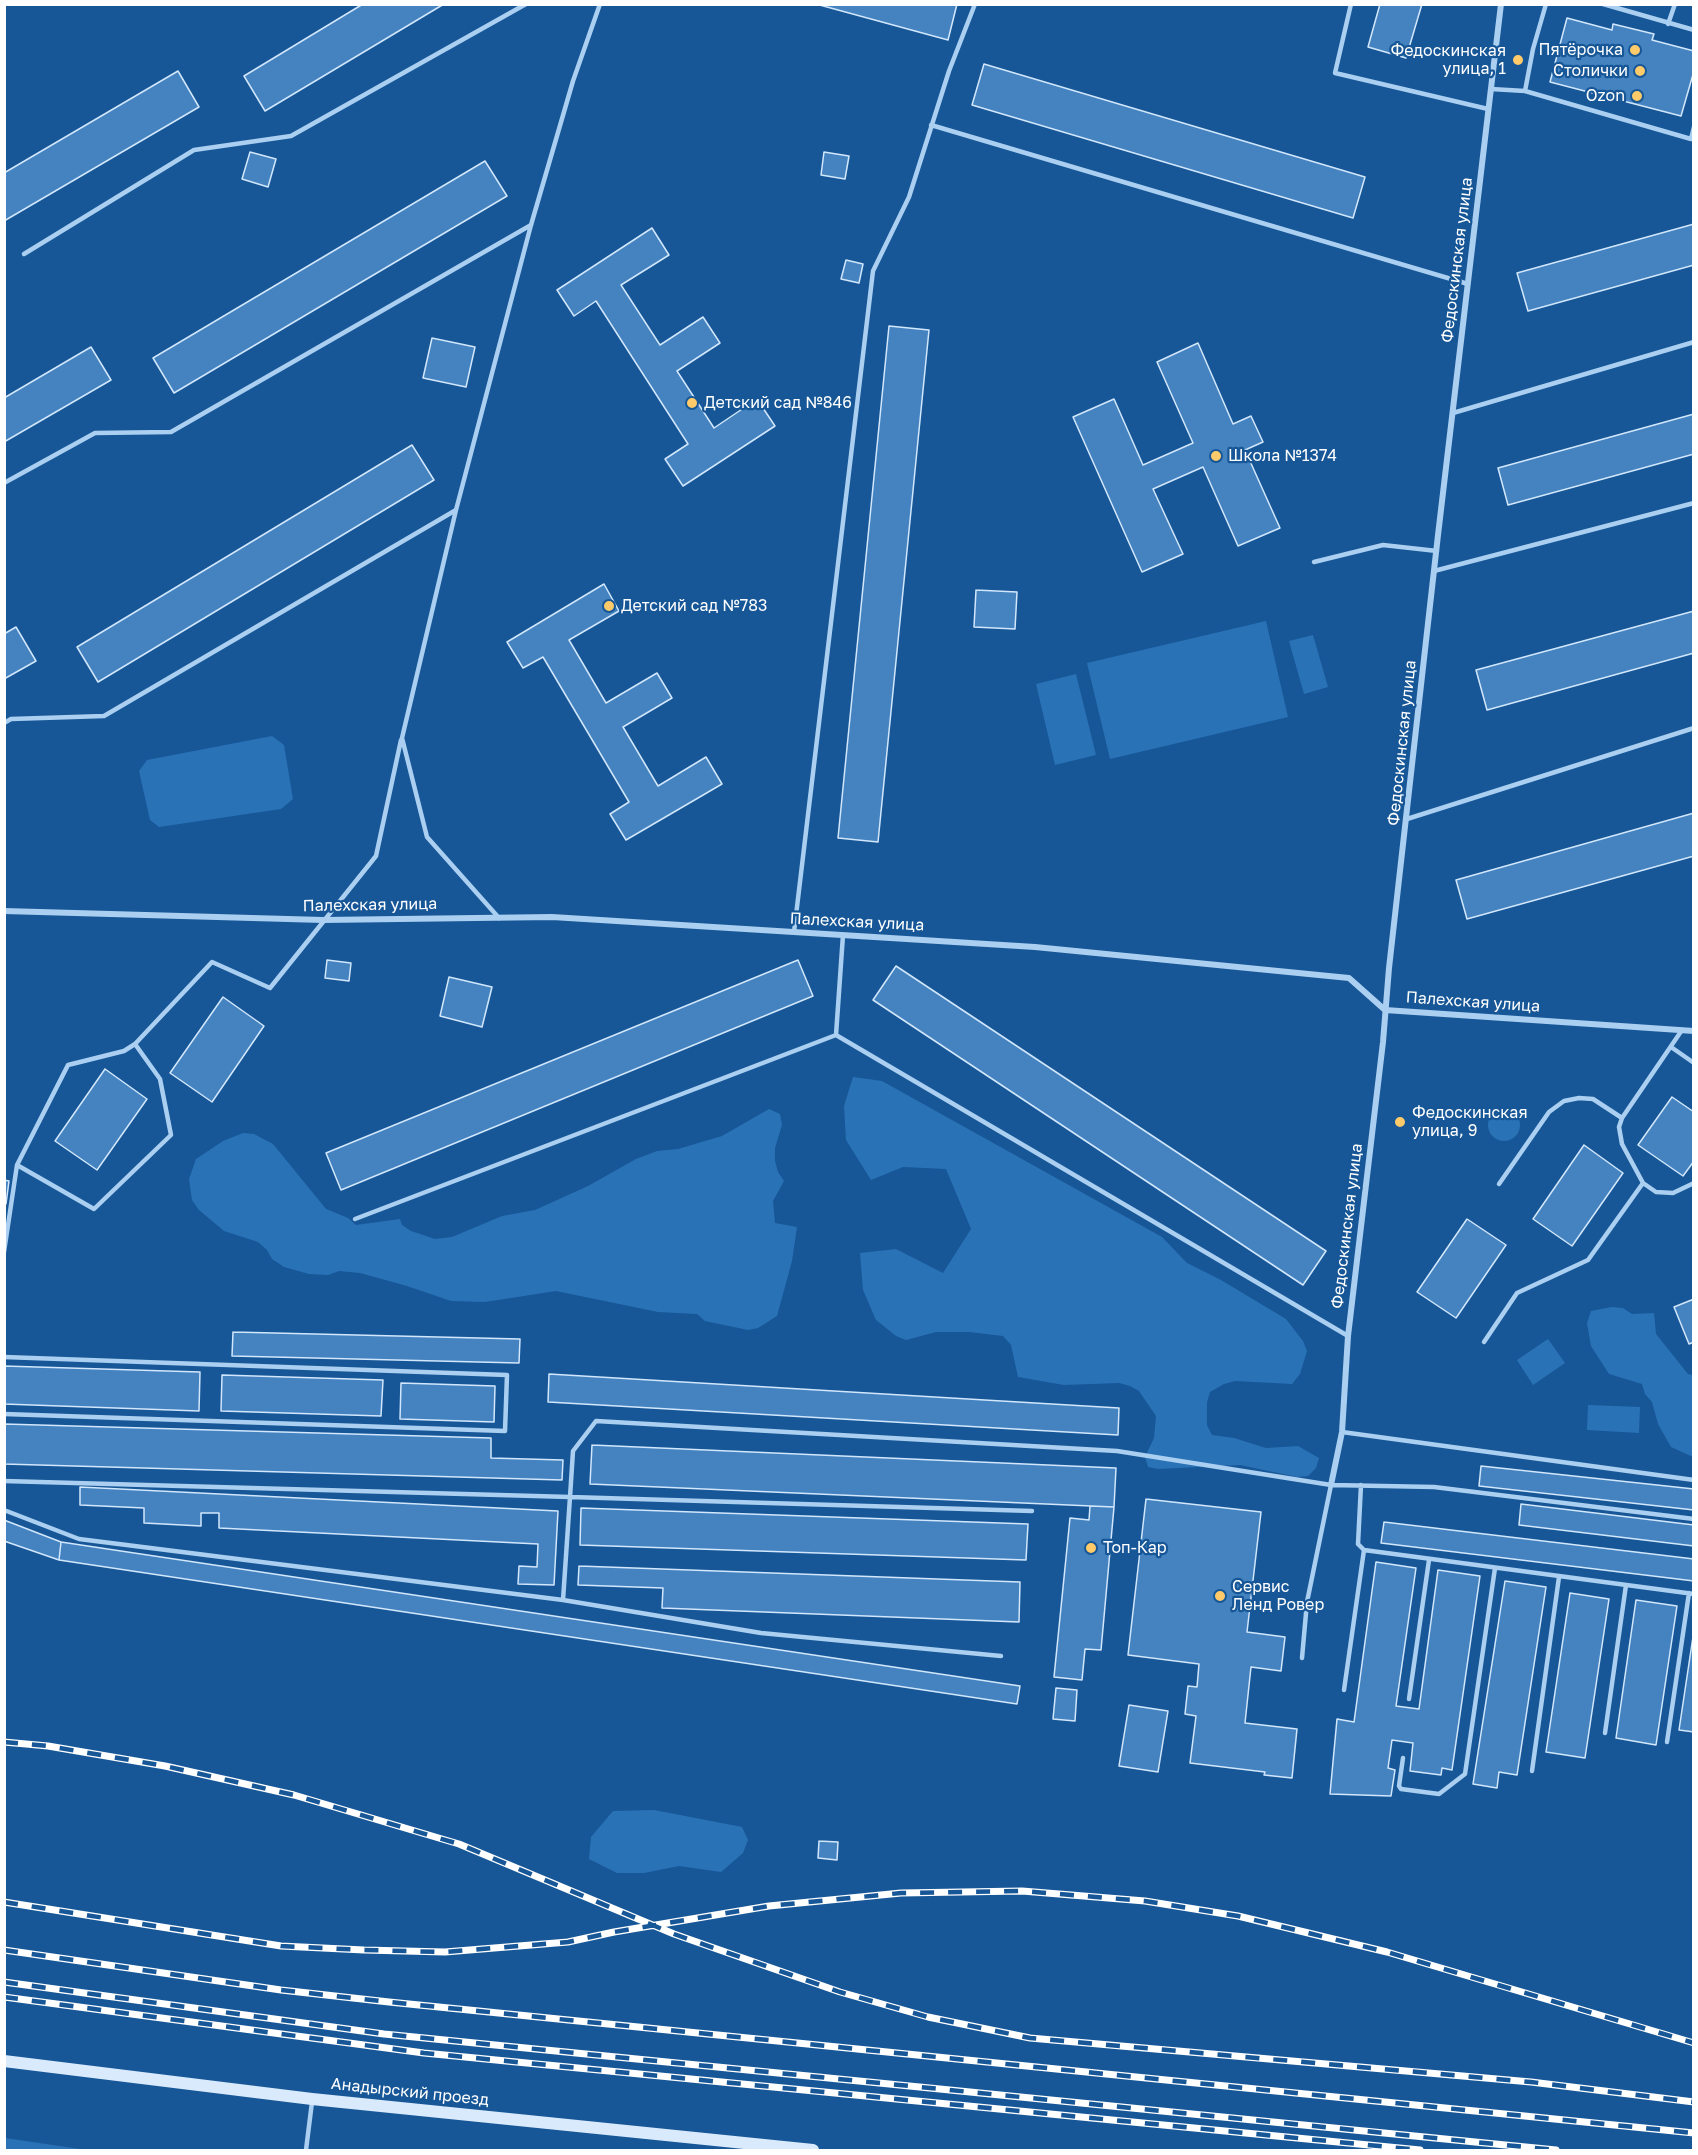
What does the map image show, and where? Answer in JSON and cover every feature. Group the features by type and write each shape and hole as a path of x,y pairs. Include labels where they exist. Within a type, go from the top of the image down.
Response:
{"street":[{"name":"Федоскинская улица","path":"1331,1485 1342,1432 1348,1336 1501,4"},
{"name":"Палехская улица","path":"4,912 323,920 552,917 1035,947 1349,978 1385,1010 1694,1031"},
{"name":"Анадырский проезд","path":"4,2061 312,2099 813,2151"}],"lane":[{"path":"24,254 194,150 291,136 526,4"},
{"path":"4,1252 17,1165 68,1065 124,1051 135,1044 212,962 270,988 376,856 456,510 531,225 573,81 600,4"},
{"path":"794,932 873,271 909,197 931,125 975,4"},
{"path":"1352,4 1335,73 1488,109"},
{"path":"1525,91 1533,49 1546,4"},
{"path":"1603,4 1694,30"},
{"path":"1668,24 1675,4"},
{"path":"1491,89 1525,91 1691,139 1694,127"},
{"path":"931,125 1468,284"},
{"path":"4,483 95,434 171,432 531,225"},
{"path":"1453,413 1694,342"},
{"path":"1434,572 1694,503"},
{"path":"4,723 11,719 105,716 456,510"},
{"path":"1314,562 1383,545 1437,551"},
{"path":"1407,819 1694,728"},
{"path":"402,738 427,837 499,918"},
{"path":"836,1035 843,935"},
{"path":"1682,1030 1618,1127 1622,1144 1643,1184 1656,1192 1673,1193 1694,1183"},
{"path":"355,1219 836,1035"},
{"path":"836,1035 1348,1336"},
{"path":"17,1165 94,1209 171,1135 160,1079 135,1044"},
{"path":"1671,1047 1694,1063"},
{"path":"1499,1184 1549,1112 1564,1101 1580,1098 1593,1099 1622,1118"},
{"path":"1484,1342 1517,1293 1588,1260 1643,1184"},
{"path":"4,1357 507,1375 505,1431 4,1414"},
{"path":"563,1600 573,1450 596,1421 1117,1451 1331,1485 1434,1487 1694,1519"},
{"path":"1342,1432 1694,1480"},
{"path":"4,1481 1032,1511"},
{"path":"1302,1658 1307,1602 1331,1485"},
{"path":"1361,1485 1358,1544 1364,1550 1691,1594 1667,1742"},
{"path":"4,1510 79,1539 563,1600 761,1633 1001,1656"},
{"path":"1344,1689 1364,1550"},
{"path":"1409,1699 1429,1560"},
{"path":"1403,1758 1399,1786 1401,1789 1439,1794 1465,1774 1495,1568"},
{"path":"1532,1771 1560,1577"},
{"path":"1605,1733 1626,1585"},
{"path":"306,2151 312,2099"}],"shaded area":[{"path":"1266,621 1288,717 1110,759 1087,663"},
{"path":"1313,635 1328,687 1304,694 1289,641"},
{"path":"1076,674 1096,755 1055,765 1036,684"},
{"path":"272,736 284,745 293,799 281,809 159,827 150,820 139,771 147,760"},
{"path":"853,1077 882,1081 1162,1237 1187,1263 1221,1280 1286,1319 1303,1341 1307,1351 1300,1374 1292,1384 1235,1381 1224,1384 1210,1392 1207,1402 1207,1425 1212,1435 1234,1438 1266,1448 1298,1446 1319,1458 1316,1468 1308,1476 1297,1477 1240,1465 1158,1469 1148,1467 1145,1457 1154,1438 1156,1416 1139,1391 1130,1386 1119,1383 1064,1385 1018,1377 1011,1345 1003,1336 969,1332 936,1332 906,1340 896,1336 876,1320 863,1290 860,1253 896,1249 943,1273 971,1229 946,1169 903,1167 871,1180 846,1140 844,1106"},
{"path":"769,1109 780,1114 782,1125 775,1148 775,1161 784,1181 773,1201 775,1223 797,1227 792,1261 777,1316 758,1328 748,1330 705,1321 697,1314 658,1312 556,1291 485,1302 451,1301 360,1273 339,1271 328,1275 309,1274 284,1267 272,1259 267,1250 258,1242 224,1231 199,1210 192,1200 189,1179 196,1159 223,1141 243,1133 254,1134 273,1144 326,1209 348,1218 356,1225 400,1219 402,1225 411,1231 435,1239 452,1237 502,1216 535,1210 588,1186 636,1159 657,1151 678,1149 722,1136"},
{"path":"1504,1109 1515,1114 1520,1125 1515,1136 1504,1141 1493,1136 1488,1125 1493,1114"},
{"path":"1612,1307 1623,1308 1632,1314 1654,1313 1656,1334 1688,1374 1693,1375 1693,1457 1671,1447 1658,1424 1652,1402 1645,1394 1642,1384 1609,1374 1591,1346 1587,1323 1591,1311"},
{"path":"1548,1339 1565,1363 1533,1385 1517,1360"},
{"path":"1588,1405 1640,1407 1639,1433 1587,1430"},
{"path":"654,1810 742,1827 748,1840 743,1853 721,1872 679,1866 644,1873 617,1873 589,1859 591,1837 613,1811"},
{"path":"5,2138 87,2150 5,2150"}],"building":[{"path":"363,4 444,4 265,111 244,76"},
{"path":"816,4 957,4 948,40"},
{"path":"1380,4 1422,4 1406,58 1368,47"},
{"path":"1567,18 1612,30 1613,24 1654,34 1652,40 1694,51 1694,71 1681,116 1550,82"},
{"path":"984,64 1365,177 1353,218 972,105"},
{"path":"178,71 199,107 4,221 4,173"},
{"path":"250,152 276,159 268,187 242,179"},
{"path":"824,152 849,156 845,179 821,175"},
{"path":"485,161 507,196 174,393 153,358"},
{"path":"1694,224 1694,265 1528,311 1517,273"},
{"path":"652,228 669,255 621,285 660,345 703,317 720,343 677,371 714,428 757,399 775,426 683,486 665,459 688,444 596,301 574,316 557,290"},
{"path":"846,260 863,264 859,283 841,279"},
{"path":"889,326 929,330 878,842 838,838"},
{"path":"432,338 475,347 466,387 423,378"},
{"path":"1198,343 1233,424 1251,416 1263,442 1245,450 1280,528 1238,546 1203,467 1153,489 1183,554 1142,572 1073,417 1114,399 1143,465 1193,443 1157,362"},
{"path":"91,347 111,380 4,442 4,398"},
{"path":"1694,414 1694,454 1508,505 1498,468"},
{"path":"412,445 434,480 98,682 77,647"},
{"path":"604,584 619,611 569,640 606,703 657,673 672,698 623,727 658,786 706,757 722,784 626,840 610,814 629,802 543,657 523,668 507,642"},
{"path":"976,590 1017,592 1015,629 974,627"},
{"path":"1694,611 1694,653 1487,710 1476,670"},
{"path":"16,627 36,661 4,679 4,634"},
{"path":"1694,813 1694,856 1467,919 1456,880"},
{"path":"327,960 351,963 349,981 325,978"},
{"path":"798,960 813,996 341,1190 326,1153"},
{"path":"896,966 1326,1251 1303,1285 873,1000"},
{"path":"449,977 492,987 482,1027 440,1016"},
{"path":"223,997 264,1026 212,1102 170,1073"},
{"path":"105,1069 147,1099 97,1170 55,1141"},
{"path":"1672,1097 1694,1112 1694,1161 1683,1176 1638,1145"},
{"path":"1584,1145 1623,1173 1572,1246 1533,1219"},
{"path":"4,1180 9,1181 6,1204 4,1204"},
{"path":"1467,1219 1506,1245 1456,1318 1417,1292"},
{"path":"1694,1299 1694,1342 1689,1344 1674,1307"},
{"path":"233,1332 520,1339 519,1363 232,1356"},
{"path":"4,1366 200,1372 199,1411 4,1404"},
{"path":"549,1374 1119,1408 1118,1435 548,1402"},
{"path":"222,1375 383,1380 381,1416 221,1411"},
{"path":"401,1383 495,1386 494,1422 400,1419"},
{"path":"4,1424 491,1438 491,1458 563,1460 562,1480 4,1464"},
{"path":"592,1445 1116,1468 1114,1507 590,1484"},
{"path":"1481,1466 1694,1489 1694,1510 1479,1486"},
{"path":"80,1487 558,1511 554,1585 518,1584 519,1566 537,1567 538,1544 219,1528 219,1513 201,1513 201,1526 144,1523 144,1508 80,1505"},
{"path":"1146,1499 1261,1512 1247,1632 1285,1637 1281,1671 1251,1667 1245,1723 1297,1729 1292,1778 1264,1775 1265,1772 1190,1763 1196,1716 1185,1714 1188,1686 1197,1687 1199,1664 1128,1655"},
{"path":"1521,1504 1694,1525 1694,1546 1519,1525"},
{"path":"1090,1506 1114,1507 1101,1650 1085,1649 1082,1680 1054,1677 1070,1518 1089,1520"},
{"path":"581,1508 1028,1524 1026,1560 580,1545"},
{"path":"4,1520 61,1542 59,1560 4,1541"},
{"path":"1384,1522 1694,1559 1694,1581 1381,1543"},
{"path":"61,1542 1020,1686 1017,1704 59,1560"},
{"path":"1376,1562 1416,1568 1396,1706 1419,1709 1438,1570 1480,1576 1452,1770 1442,1768 1441,1775 1410,1771 1413,1743 1392,1740 1388,1768 1395,1770 1391,1796 1330,1794 1337,1719 1354,1722"},
{"path":"579,1566 1020,1582 1019,1622 662,1608 663,1588 578,1585"},
{"path":"1505,1581 1546,1587 1517,1775 1499,1772 1497,1788 1473,1784"},
{"path":"1570,1593 1609,1599 1585,1758 1546,1752"},
{"path":"1636,1600 1677,1606 1656,1745 1616,1738"},
{"path":"1694,1630 1694,1732 1679,1730"},
{"path":"1056,1688 1077,1690 1075,1721 1053,1719"},
{"path":"1129,1705 1168,1711 1158,1772 1119,1766"},
{"path":"819,1841 838,1842 837,1860 818,1858"}],"railway":[{"path":"4,1742 48,1746 165,1766 294,1795 459,1844 674,1934 840,1992 928,2017 1030,2038 1531,2082 1694,2102"},
{"path":"4,1902 281,1946 445,1952 568,1942 769,1906 901,1893 1022,1891 1145,1901 1238,1916 1387,1952 1694,2043"},
{"path":"4,1950 281,1990 389,2002 1694,2133"},
{"path":"4,1982 384,2034 1556,2150"},
{"path":"4,1997 424,2053 1420,2150"}],"place":[{"name":"Пятёрочка","path":"1635,50"},
{"name":"Федоскинская улица, 1","path":"1518,60"},
{"name":"Столички","path":"1640,71"},
{"name":"Ozon","path":"1637,96"},
{"name":"Детский сад №846","path":"692,403"},
{"name":"Школа №1374","path":"1216,456"},
{"name":"Детский сад №783","path":"609,606"},
{"name":"Федоскинская улица, 9","path":"1400,1122"},
{"name":"Топ-Кар","path":"1091,1548"},
{"name":"Сервис Ленд Ровер","path":"1220,1596"}]}
